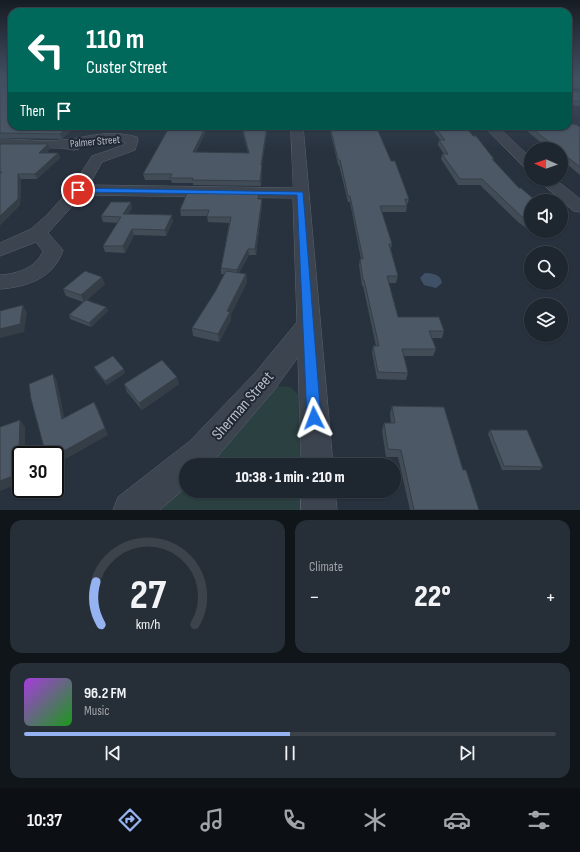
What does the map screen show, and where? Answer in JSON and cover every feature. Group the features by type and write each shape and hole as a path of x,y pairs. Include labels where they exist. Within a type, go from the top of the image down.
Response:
{"street":[{"path":"297,130 317,458"},
{"path":"494,130 524,159"},
{"name":"Palmer Street","path":"0,143 62,144 107,137 119,137 132,140 130,147 97,159 78,190 53,219 38,233 21,242 0,250"},
{"name":"Palmer Street","path":"62,144 82,148 94,154 97,159"},
{"path":"554,186 580,207"},
{"path":"78,190 300,193"},
{"path":"0,282 8,282 26,277 46,264 52,255 53,250 38,233"},
{"name":"Sherman Street","path":"130,510 140,504 201,452 265,381 309,323"},
{"path":"318,498 319,510"}],"green space":[{"path":"278,386 290,387 298,394 300,458 207,458 273,389"},
{"path":"179,484 179,498 301,498 301,510 149,510"}],"water":[{"path":"425,273 436,275 440,278 442,283 436,288 424,285 420,278"}],"building":[{"path":"0,102 8,102 8,130 64,130 60,134 0,133"},
{"path":"572,124 580,127 580,167 568,158 568,142 549,142 534,130 572,130"},
{"path":"168,130 204,130 193,152 249,153 243,130 266,130 260,181 192,180 193,178 170,178 172,174 143,174"},
{"path":"331,130 378,130 391,161 395,161 409,199 405,199 407,206 380,206 392,244 389,244 398,276 387,276 398,317 439,317 444,331 429,331 436,349 402,349 408,373 378,372 373,346 379,346 363,280 360,259 363,259 350,196 348,196 340,160 338,160"},
{"path":"437,130 468,130 473,136 476,136 494,159 492,159 519,188 528,194 524,194 524,218 482,179 460,179 442,154 448,154 439,140 445,140"},
{"path":"0,144 48,144 39,153 58,153 35,174 18,174 18,199 0,216 0,174 2,172 0,172"},
{"path":"187,193 259,194 258,199 262,199 255,249 248,249 237,270 221,268 231,217 207,217 209,210 180,210"},
{"path":"111,202 131,202 123,214 172,215 165,230 132,229 123,246 103,246 121,217 101,216"},
{"path":"85,271 102,277 81,295 63,289"},
{"path":"226,271 246,274 227,311 230,312 218,334 192,328 215,292"},
{"path":"86,300 106,307 89,323 69,315"},
{"path":"23,305 20,324 0,329 0,311"},
{"path":"113,356 124,369 105,381 94,367"},
{"path":"162,360 177,377 139,403 124,384"},
{"path":"53,374 62,419 94,402 105,428 64,451 64,446 44,446 31,399 29,384"},
{"path":"392,406 444,407 463,470 466,470 479,510 414,510 401,450 388,449 384,423 395,423"},
{"path":"20,420 19,446 12,446 12,476 0,481 0,427"},
{"path":"490,430 527,430 543,467 504,466"}],"route":[{"path":"78,190 300,193 314,418"}]}
